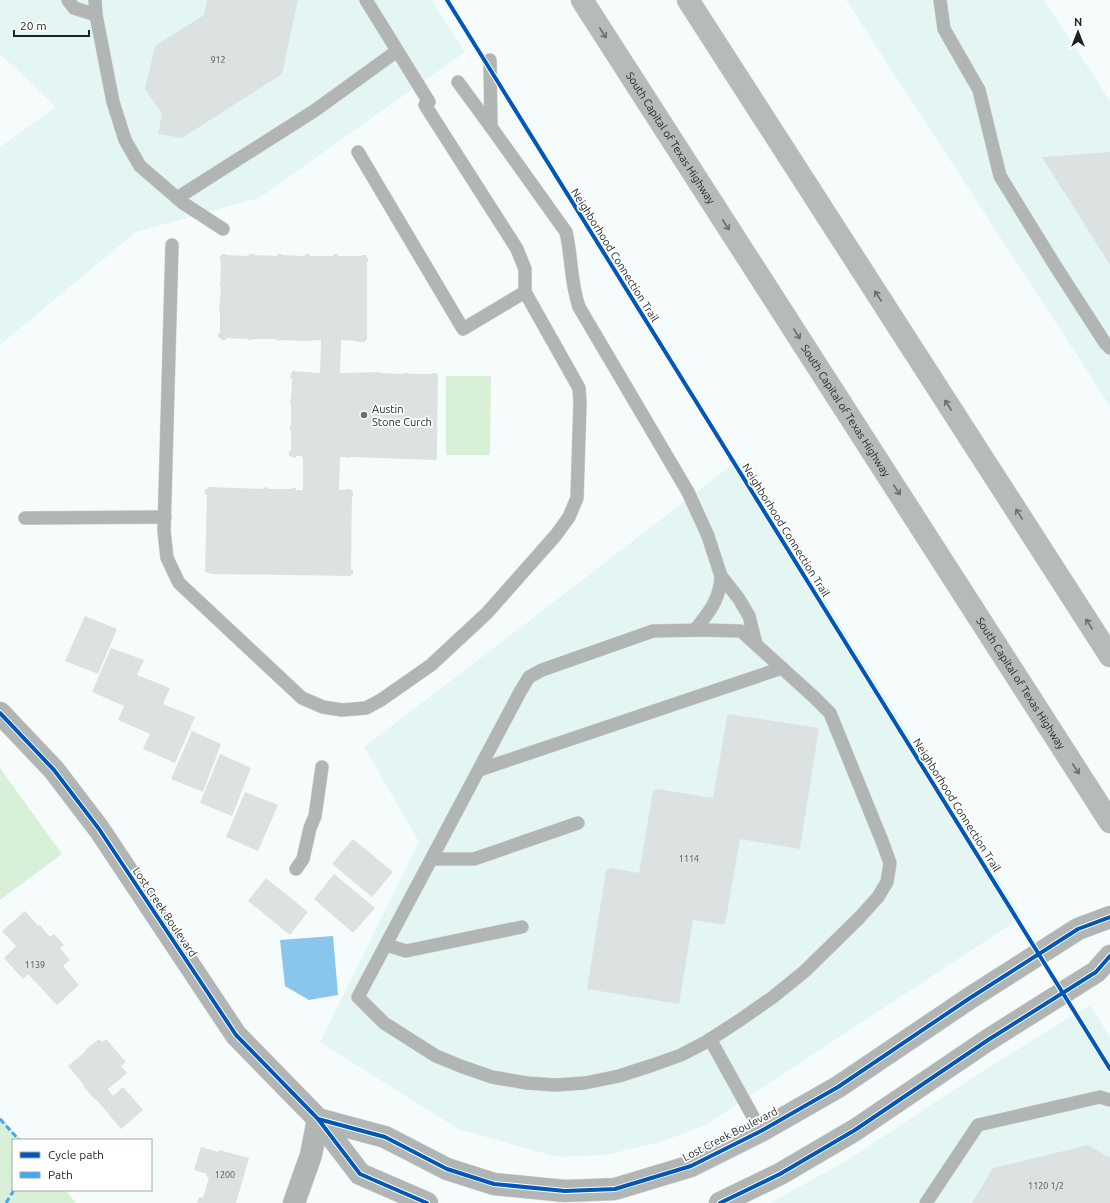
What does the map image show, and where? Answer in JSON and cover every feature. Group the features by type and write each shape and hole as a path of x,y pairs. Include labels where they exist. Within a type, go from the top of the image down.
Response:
{"highway":[{"name":"South Capital of Texas Highway","path":"582,0 1110,822"},
{"path":"688,0 1110,656"}],"street":[{"name":"Lost Creek Boulevard","path":"0,713 54,770 99,829 236,1034 318,1119 360,1174 427,1203"},
{"name":"Lost Creek Boulevard","path":"318,1119 385,1137 447,1169 494,1184 565,1191 615,1189 691,1166 761,1131 838,1087 970,998 1078,929 1110,917"},
{"path":"720,1203 780,1174 855,1130 988,1040 1096,972 1110,956"},
{"path":"294,1203 309,1162 318,1119"}],"lane":[{"path":"68,0 74,8 96,15"},
{"path":"95,0 96,15 113,102 125,140 140,166 183,203 223,229"},
{"path":"172,245 164,531 167,558 179,583 302,698 323,707 342,710 366,708 381,700 431,665 487,613 556,535 569,517 577,498 580,402 579,388 525,292 525,269 517,249 427,104 366,0"},
{"path":"940,0 944,29 979,90 1000,176 1064,280 1105,343 1110,348"},
{"path":"177,198 314,111 397,51"},
{"path":"490,60 491,127"},
{"path":"458,82 566,232 569,243 574,293 579,307 688,492 708,536 721,576 721,585 716,601 695,630"},
{"path":"358,152 463,329 525,292"},
{"path":"25,518 165,517"},
{"path":"721,576 739,599 749,616 756,644"},
{"path":"653,631 741,631 756,644 830,713 890,863 887,882 878,897 859,918 805,971 766,1002 740,1020 681,1056 620,1076 585,1083 555,1085 527,1084 492,1077 436,1056 384,1023 358,997 529,677 542,670 653,631"},
{"path":"479,770 782,668"},
{"path":"296,869 303,858 310,828 315,816 322,766"},
{"path":"432,858 474,859 578,823"},
{"path":"386,945 406,951 522,927"},
{"path":"710,1039 761,1131"},
{"path":"926,1203 978,1125 1100,1097 1110,1100"}],"shaded area":[{"path":"0,0 432,0 465,52 259,198 136,232 0,345 0,147 56,107 0,54"},
{"path":"846,0 1044,0 1110,101 1110,406"},
{"path":"738,460 1022,917 704,1126 660,1142 606,1155 557,1157 458,1129 320,1042 419,842 364,747"},
{"path":"1090,1005 1110,1037 1110,1203 770,1203 846,1161 981,1072"}],"green space":[{"path":"446,376 491,376 490,455 446,455"},
{"path":"0,768 62,854 0,900"},
{"path":"0,1116 20,1139 12,1139 12,1191 66,1191 76,1203 0,1203"}],"water":[{"path":"333,936 338,995 309,1000 285,986 280,940"}],"building":[{"path":"207,0 298,0 282,74 182,138 158,134 162,114 145,89 155,46 204,15"},
{"path":"1110,152 1110,265 1042,157"},
{"name":"Austin Stone Curch","path":"221,254 249,256 249,254 277,256 277,254 305,256 305,254 310,254 310,256 333,256 333,254 338,254 338,256 366,255 368,258 367,340 365,340 365,342 357,342 341,340 340,373 381,372 380,373 438,374 436,460 340,457 339,490 351,489 351,491 353,491 351,569 353,569 353,574 351,574 351,576 212,574 205,572 207,494 205,494 205,489 208,489 208,487 263,489 263,487 269,489 296,488 296,490 303,490 303,458 302,456 296,456 296,458 289,456 289,451 291,451 290,399 292,378 290,378 292,371 320,373 321,340 281,341 276,339 248,340 226,338 226,340 221,340 221,338 218,338 218,333 220,333 219,312"},
{"path":"85,616 117,629 98,674 65,661"},
{"path":"111,648 144,660 137,675 170,688 163,704 195,717 175,763 143,749 150,734 118,720 124,706 92,692"},
{"path":"729,714 819,728 800,849 740,839 725,925 693,920 679,1004 587,989 606,871 611,868 639,873 653,791 658,789 713,798 727,716"},
{"path":"192,731 221,744 203,792 171,779"},
{"path":"220,754 251,768 232,816 200,803"},
{"path":"245,792 278,805 258,851 226,837"},
{"path":"353,839 393,872 372,897 332,864"},
{"path":"334,874 375,908 353,933 314,899"},
{"path":"266,878 308,912 290,935 248,901"},
{"path":"25,911 50,937 54,934 64,945 60,948 70,960 63,966 79,985 57,1005 28,974 23,979 4,958 16,946 2,931"},
{"path":"99,1039 102,1042 106,1039 126,1062 121,1066 127,1073 108,1089 113,1096 123,1087 143,1110 121,1129 83,1086 84,1085 68,1066"},
{"path":"1088,1145 1110,1158 1110,1203 972,1203 993,1168"},
{"path":"201,1147 249,1158 236,1203 197,1203 199,1197 203,1198 209,1177 206,1176 207,1174 194,1170"}],"marked path":[{"path":"0,1119 18,1139"},
{"path":"6,1203 13,1191"}],"cycle path":[{"name":"Neighborhood Connection Trail","path":"447,0 1110,1069"},
{"path":"0,713 54,770 99,829 236,1035 318,1119 360,1174 427,1203"},
{"path":"318,1119 385,1137 447,1169 494,1184 565,1191 615,1189 691,1166 761,1131 838,1087 970,998 1078,929 1110,917"},
{"path":"720,1203 780,1174 855,1130 988,1040 1096,972 1110,956"}],"place":[{"name":"Austin Stone Curch","path":"364,415"}]}
